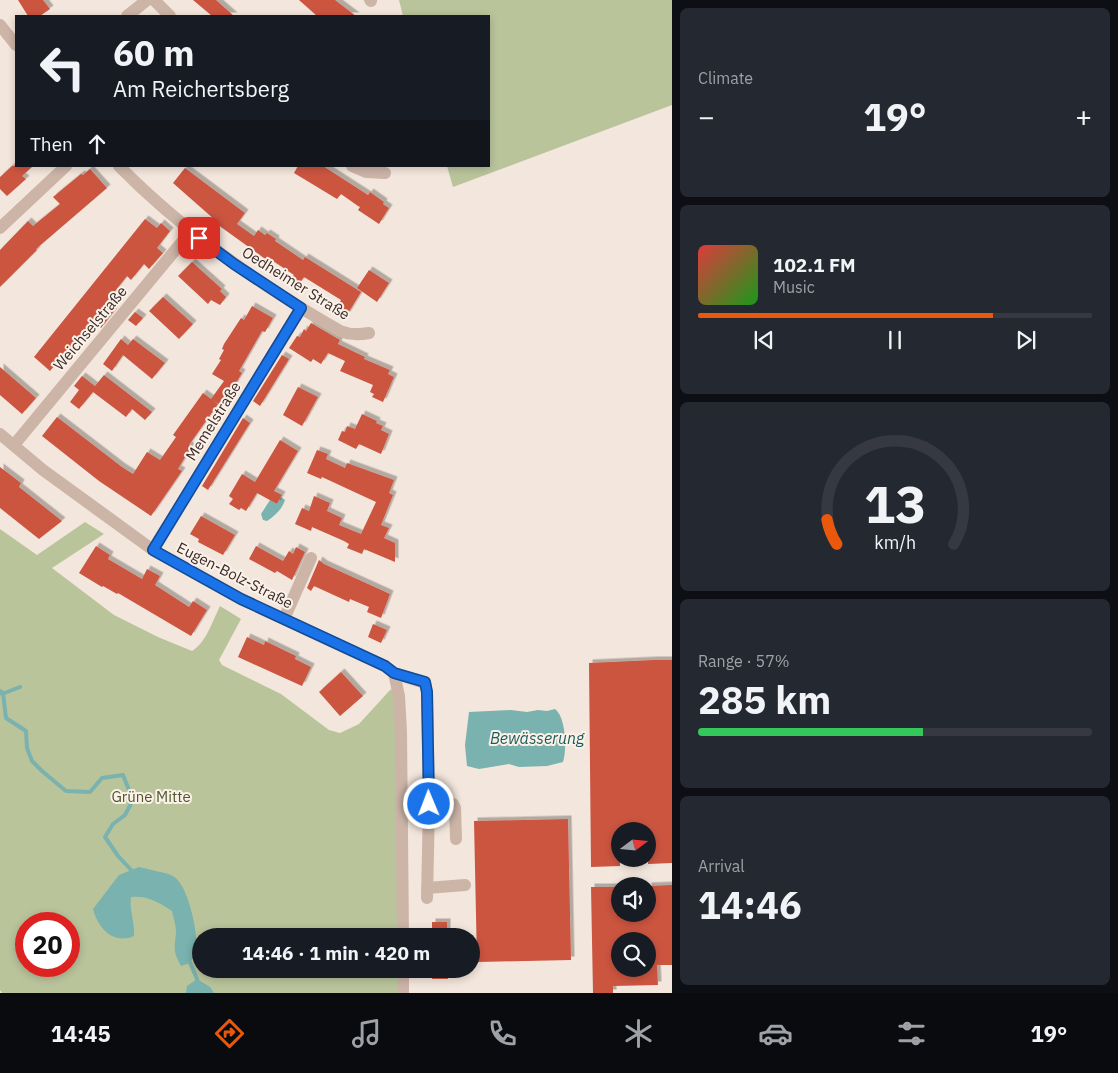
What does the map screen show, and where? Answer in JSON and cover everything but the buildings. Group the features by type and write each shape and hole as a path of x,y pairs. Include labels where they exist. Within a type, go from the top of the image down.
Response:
{"street":[{"path":"128,15 146,0"},
{"path":"154,0 169,15"},
{"path":"0,27 15,45"},
{"path":"0,228 65,167"},
{"name":"Oedheimer Straße","path":"120,167 133,181 191,231 234,264 340,331 350,335 369,333"},
{"path":"354,167 366,172 385,173"},
{"name":"Weichselstraße","path":"14,445 191,231"},
{"name":"Memelstraße","path":"153,550 301,308"},
{"name":"Eugen-Bolz-Straße","path":"0,434 42,470 153,550 241,599 385,666 394,673 425,682 427,685 429,804"},
{"path":"284,619 311,558"},
{"path":"394,673 399,696 401,732 403,928"},
{"path":"456,839 455,808 453,804 429,804 427,893 465,885"},
{"path":"403,978 403,993"}],"green space":[{"path":"399,0 672,0 672,105 453,187 447,167 490,167 490,15 403,15"},
{"name":"Grüne Mitte","path":"85,522 104,534 52,568 114,615 158,637 192,651 205,637 220,606 241,619 219,660 222,665 281,694 329,730 340,733 359,724 391,689 396,699 400,928 192,928 192,978 400,978 401,993 2,993 0,990 0,529 37,555"}],"water":[{"path":"281,497 285,500 280,509 267,521 263,520 261,514 270,500 277,504"},
{"name":"Bewässerung","path":"555,709 559,713 565,734 563,762 547,766 519,767 509,764 479,769 467,766 465,745 469,712 511,710 527,712"},
{"path":"139,867 162,872 173,876 179,881 188,900 195,928 192,928 192,960 190,963 181,966 178,961 175,952 176,929 172,911 157,902 142,897 131,897 134,936 119,938 108,933 103,928 93,909 119,875"},
{"path":"197,979 210,987 214,993 186,993 187,986"}],"waterway":[{"path":"2,694 20,687"},
{"path":"0,691 3,693 6,718 26,731 27,748 32,761 66,791 90,792 102,778 123,775 133,800 125,815 113,824 105,837 118,856 134,873"},
{"path":"189,960 197,979 200,993"}],"route":[{"path":"199,238 264,285 301,308 153,550 241,599 385,666 394,673 425,682 427,685 429,804"}]}
